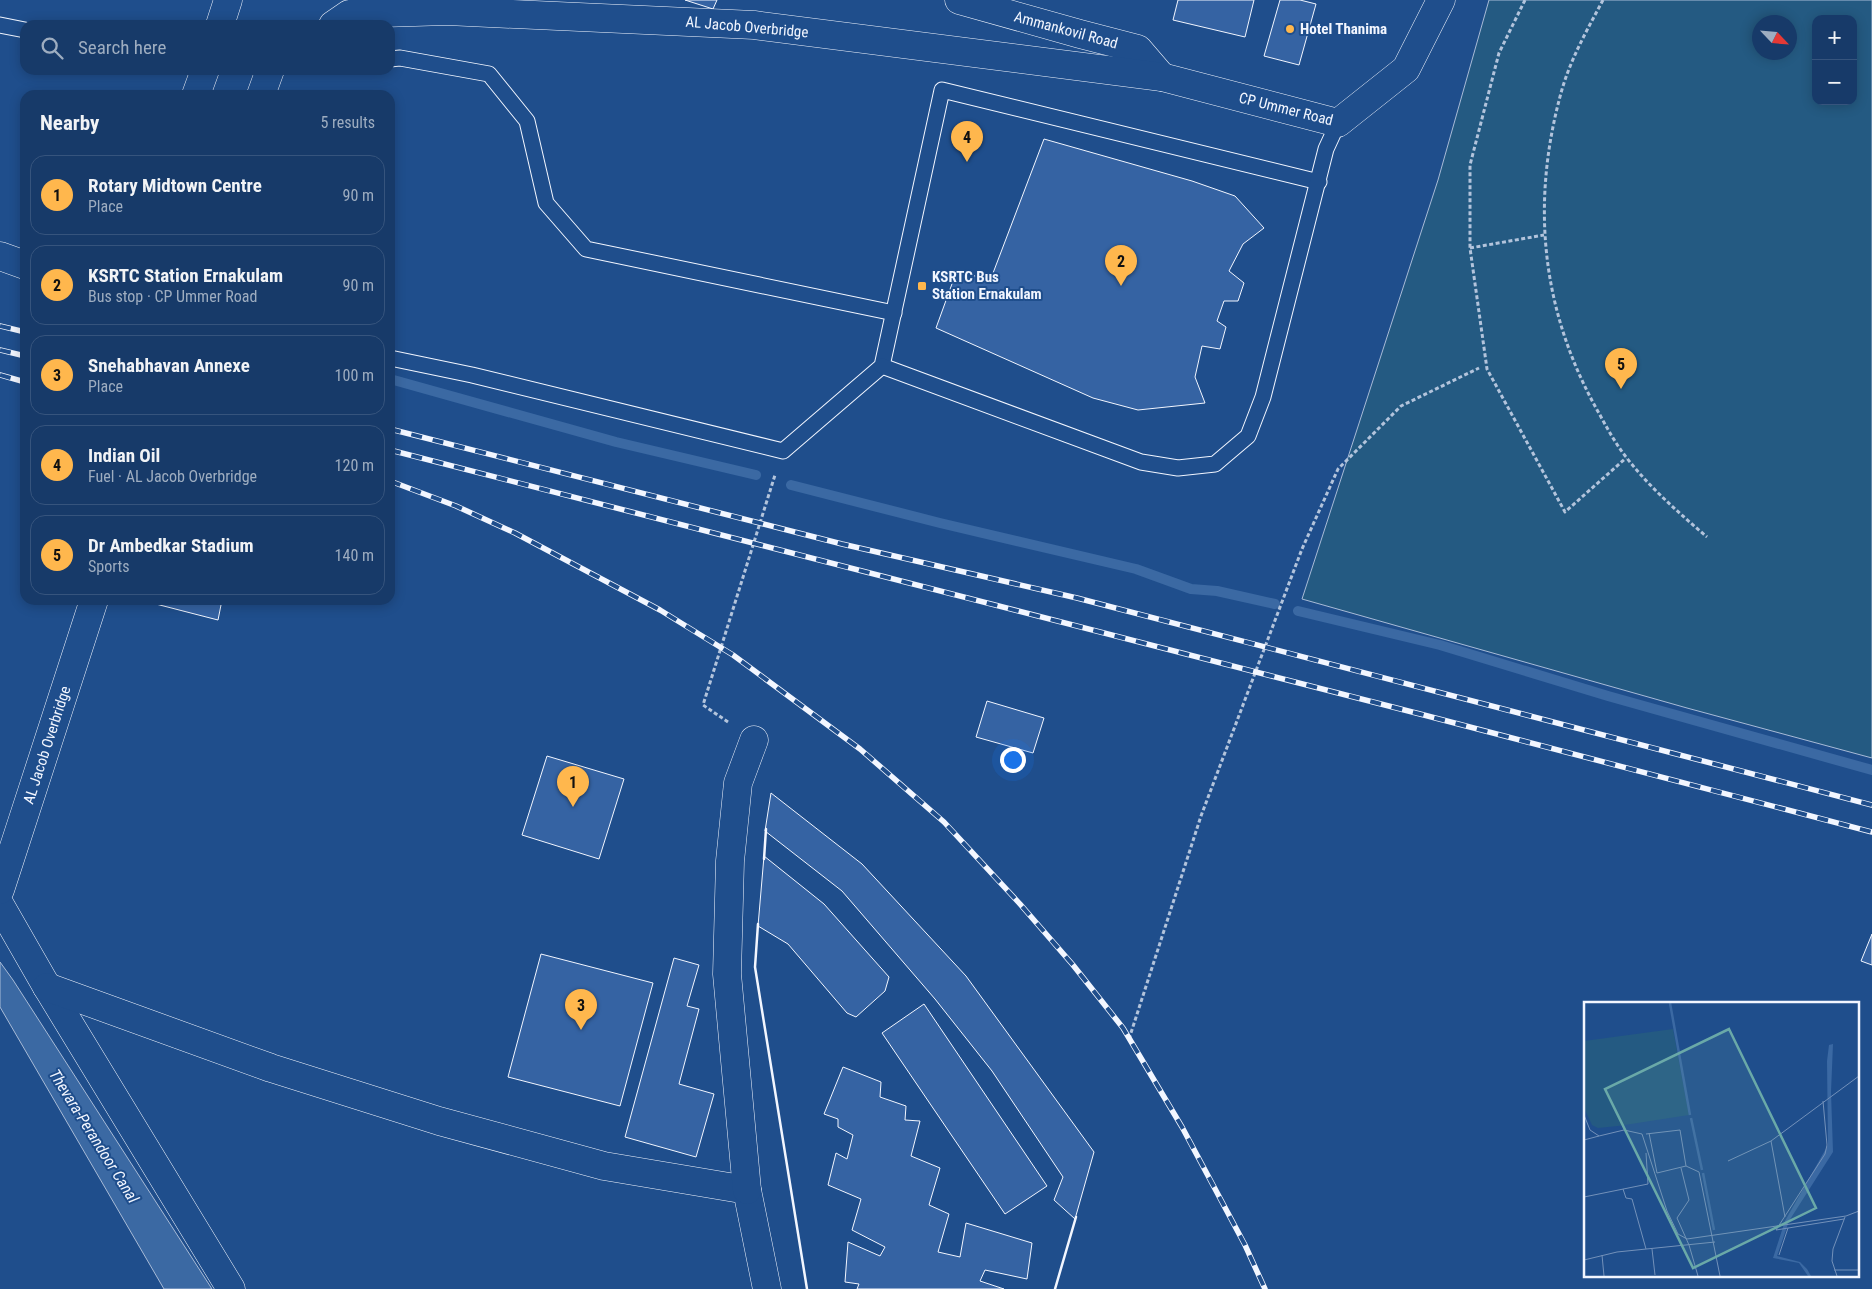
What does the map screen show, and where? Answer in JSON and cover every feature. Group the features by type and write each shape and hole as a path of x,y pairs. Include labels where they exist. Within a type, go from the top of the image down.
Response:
{"street":[{"path":"222,20 228,0"},
{"name":"Ammankovil Road","path":"959,0 1138,49 1162,76"},
{"name":"CP Ummer Road","path":"1162,76 1338,124 1406,69 1441,0"},
{"name":"AL Jacob Overbridge","path":"340,20 349,14 447,11 744,25 1162,76"},
{"path":"198,90 203,75"},
{"path":"263,90 268,75"},
{"path":"0,256 20,262"},
{"name":"AL Jacob Overbridge","path":"0,890 92,605"},
{"path":"754,740 738,783 730,861 727,974 747,1190 767,1289"},
{"path":"0,905 46,987 231,1289"},
{"path":"46,987 271,1068 438,1120 604,1166 747,1190"}],"lane":[{"path":"0,25 20,29"},
{"path":"395,58 489,74 527,121 546,203 586,249 894,312"},
{"path":"395,359 481,377 783,451 882,366 942,90 1319,182"},
{"path":"882,366 1142,462 1178,468 1215,464 1248,436 1263,397 1326,149 1338,124"}],"path":[{"path":"1524,0 1499,52 1470,165 1470,248 1487,368 1565,512 1626,458"},
{"path":"1603,0 1580,43 1562,92 1551,138 1544,186 1544,235 1552,292 1566,345 1589,396 1626,458 1663,500 1707,537"},
{"path":"1470,248 1544,235"},
{"path":"1129,1039 1201,816 1302,549 1338,469 1401,406 1478,368"},
{"path":"754,740 703,706 783,451"}],"shaded area":[{"path":"1489,0 1872,0 1872,758 1687,708 1302,599 1438,180"}],"water":[{"name":"Thevara-Perandoor Canal","path":"0,962 212,1289 164,1289 0,1007"}],"building":[{"path":"685,0 717,0 713,9"},
{"path":"1178,0 1254,0 1245,37 1173,20"},
{"path":"1280,0 1300,0 1316,4 1299,65 1264,56"},
{"path":"1044,139 1192,181 1235,196 1264,228 1243,244 1229,271 1244,283 1238,301 1224,301 1217,321 1226,327 1220,349 1202,346 1195,377 1205,403 1138,410 1093,398 936,328 957,270 990,281"},
{"path":"160,605 221,605 218,620"},
{"path":"987,701 1044,718 1033,753 976,737"},
{"path":"547,756 624,779 599,859 522,835"},
{"path":"771,793 862,864 966,976 1094,1152 1075,1219 1054,1200 1063,1177 992,1071 935,999 842,891 765,831"},
{"path":"764,856 824,904 889,977 885,991 856,1017 847,1013 788,944 758,926"},
{"path":"1872,934 1872,965 1861,961"},
{"path":"541,954 653,983 620,1106 508,1077"},
{"path":"674,958 699,965 687,1006 699,1009 679,1084 714,1094 696,1157 625,1137"},
{"path":"924,1004 1047,1186 1005,1214 882,1033"},
{"path":"843,1067 881,1082 880,1097 906,1106 905,1120 920,1121 911,1156 940,1168 929,1205 949,1214 938,1252 960,1257 966,1223 1032,1243 1027,1279 985,1270 980,1281 1004,1289 857,1289 859,1284 845,1282 848,1242 880,1256 885,1247 852,1230 861,1199 828,1185 836,1153 847,1159 853,1135 838,1127 838,1119 824,1114"}],"waterway":[{"path":"395,380 616,442 756,475"},
{"path":"791,485 940,523 1136,569 1191,589 1217,591 1275,604"},
{"path":"1298,611 1440,645 1608,696 1872,770"}],"railway":[{"path":"0,326 20,331"},
{"path":"0,350 20,355"},
{"path":"0,375 20,381"},
{"path":"395,430 842,544 1077,598 1872,805"},
{"path":"395,451 1872,832"},
{"path":"395,483 456,506 515,533 660,610 733,655 860,749 944,822 1020,904 1073,965 1123,1028 1182,1127 1245,1245 1265,1289"}],"wall":[{"path":"764,859 766,829"},
{"path":"758,924 755,967 807,1289"},
{"path":"1055,1289 1076,1217"}],"place":[{"name":"Hotel Thanima","path":"1290,29"},
{"name":"Indian Oil","path":"967,162"},
{"name":"KSRTC Bus Station Ernakulam","path":"922,286"},
{"name":"KSRTC Station Ernakulam","path":"1121,286"},
{"name":"Dr Ambedkar Stadium","path":"1621,389"},
{"name":"Rotary Midtown Centre","path":"573,807"},
{"name":"Snehabhavan Annexe","path":"581,1030"}]}
